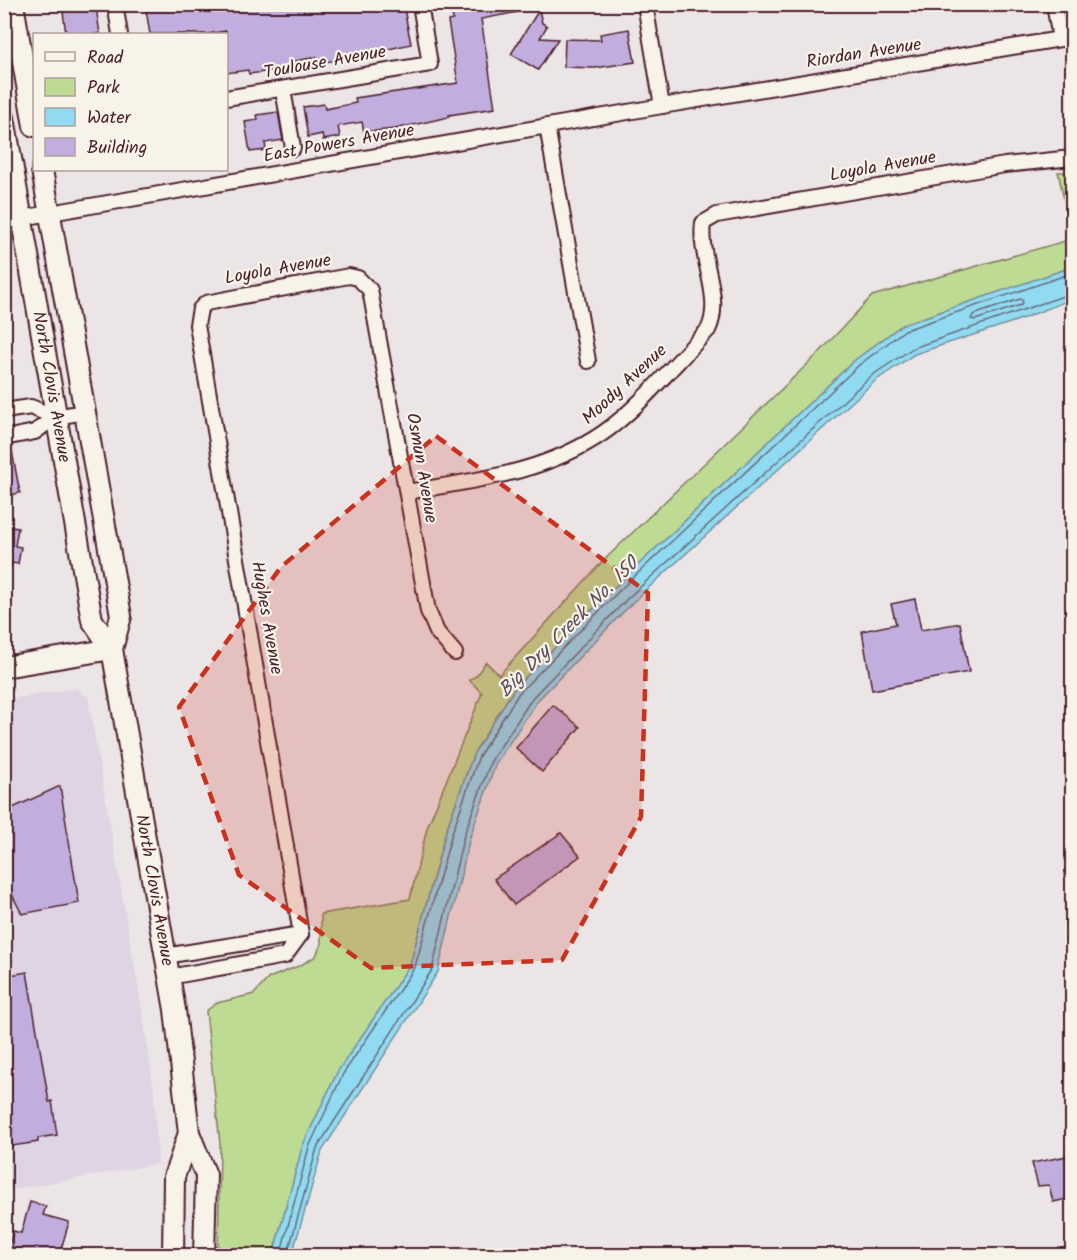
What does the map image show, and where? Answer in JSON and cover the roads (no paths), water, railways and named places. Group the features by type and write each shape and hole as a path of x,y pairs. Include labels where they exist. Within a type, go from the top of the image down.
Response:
{"main road":[{"path":"13,4 33,120"},
{"name":"North Clovis Avenue","path":"4,118 92,621 112,649"},
{"name":"North Clovis Avenue","path":"42,171 121,616 112,649 182,1055 189,1133 206,1175 204,1256"},
{"path":"4,667 112,649"},
{"name":"North Clovis Avenue","path":"173,1256 174,1177 189,1133"}],"street":[{"path":"115,4 120,33"},
{"name":"Toulouse Avenue","path":"228,98 430,64 420,4"},
{"path":"645,4 662,106"},
{"path":"1054,4 1066,38"},
{"name":"Riordan Avenue","path":"662,106 1066,38"},
{"path":"283,89 293,148"},
{"name":"East Powers Avenue","path":"22,218 662,106"},
{"path":"547,126 588,361"},
{"name":"Loyola Avenue","path":"714,318 714,306 701,240 703,223 717,214 1005,165 1072,158"},
{"name":"Loyola Avenue","path":"200,309 214,299 349,276 364,283"},
{"name":"Osmun Avenue","path":"364,283 373,298 428,611 437,632 455,653"},
{"name":"Hughes Avenue","path":"200,309 197,325 301,933"},
{"name":"Moody Avenue","path":"407,492 508,475 551,460 586,444 622,417 708,330 714,318"},
{"path":"4,411 31,407 55,417"},
{"path":"4,438 35,432 55,417 85,412"},
{"path":"165,956 301,933"},
{"path":"169,977 285,956 301,933"}],"water":[{"path":"1072,267 1072,299 1016,321 915,354 875,381 633,602 538,700 496,763 470,837 438,972 322,1151 292,1255 273,1255 303,1145 338,1071 410,965 446,831 474,753 514,689 616,586 855,360 902,325"}],"water label":[{"name":"Big Dry Creek No. 150","path":"569,628"}]}
